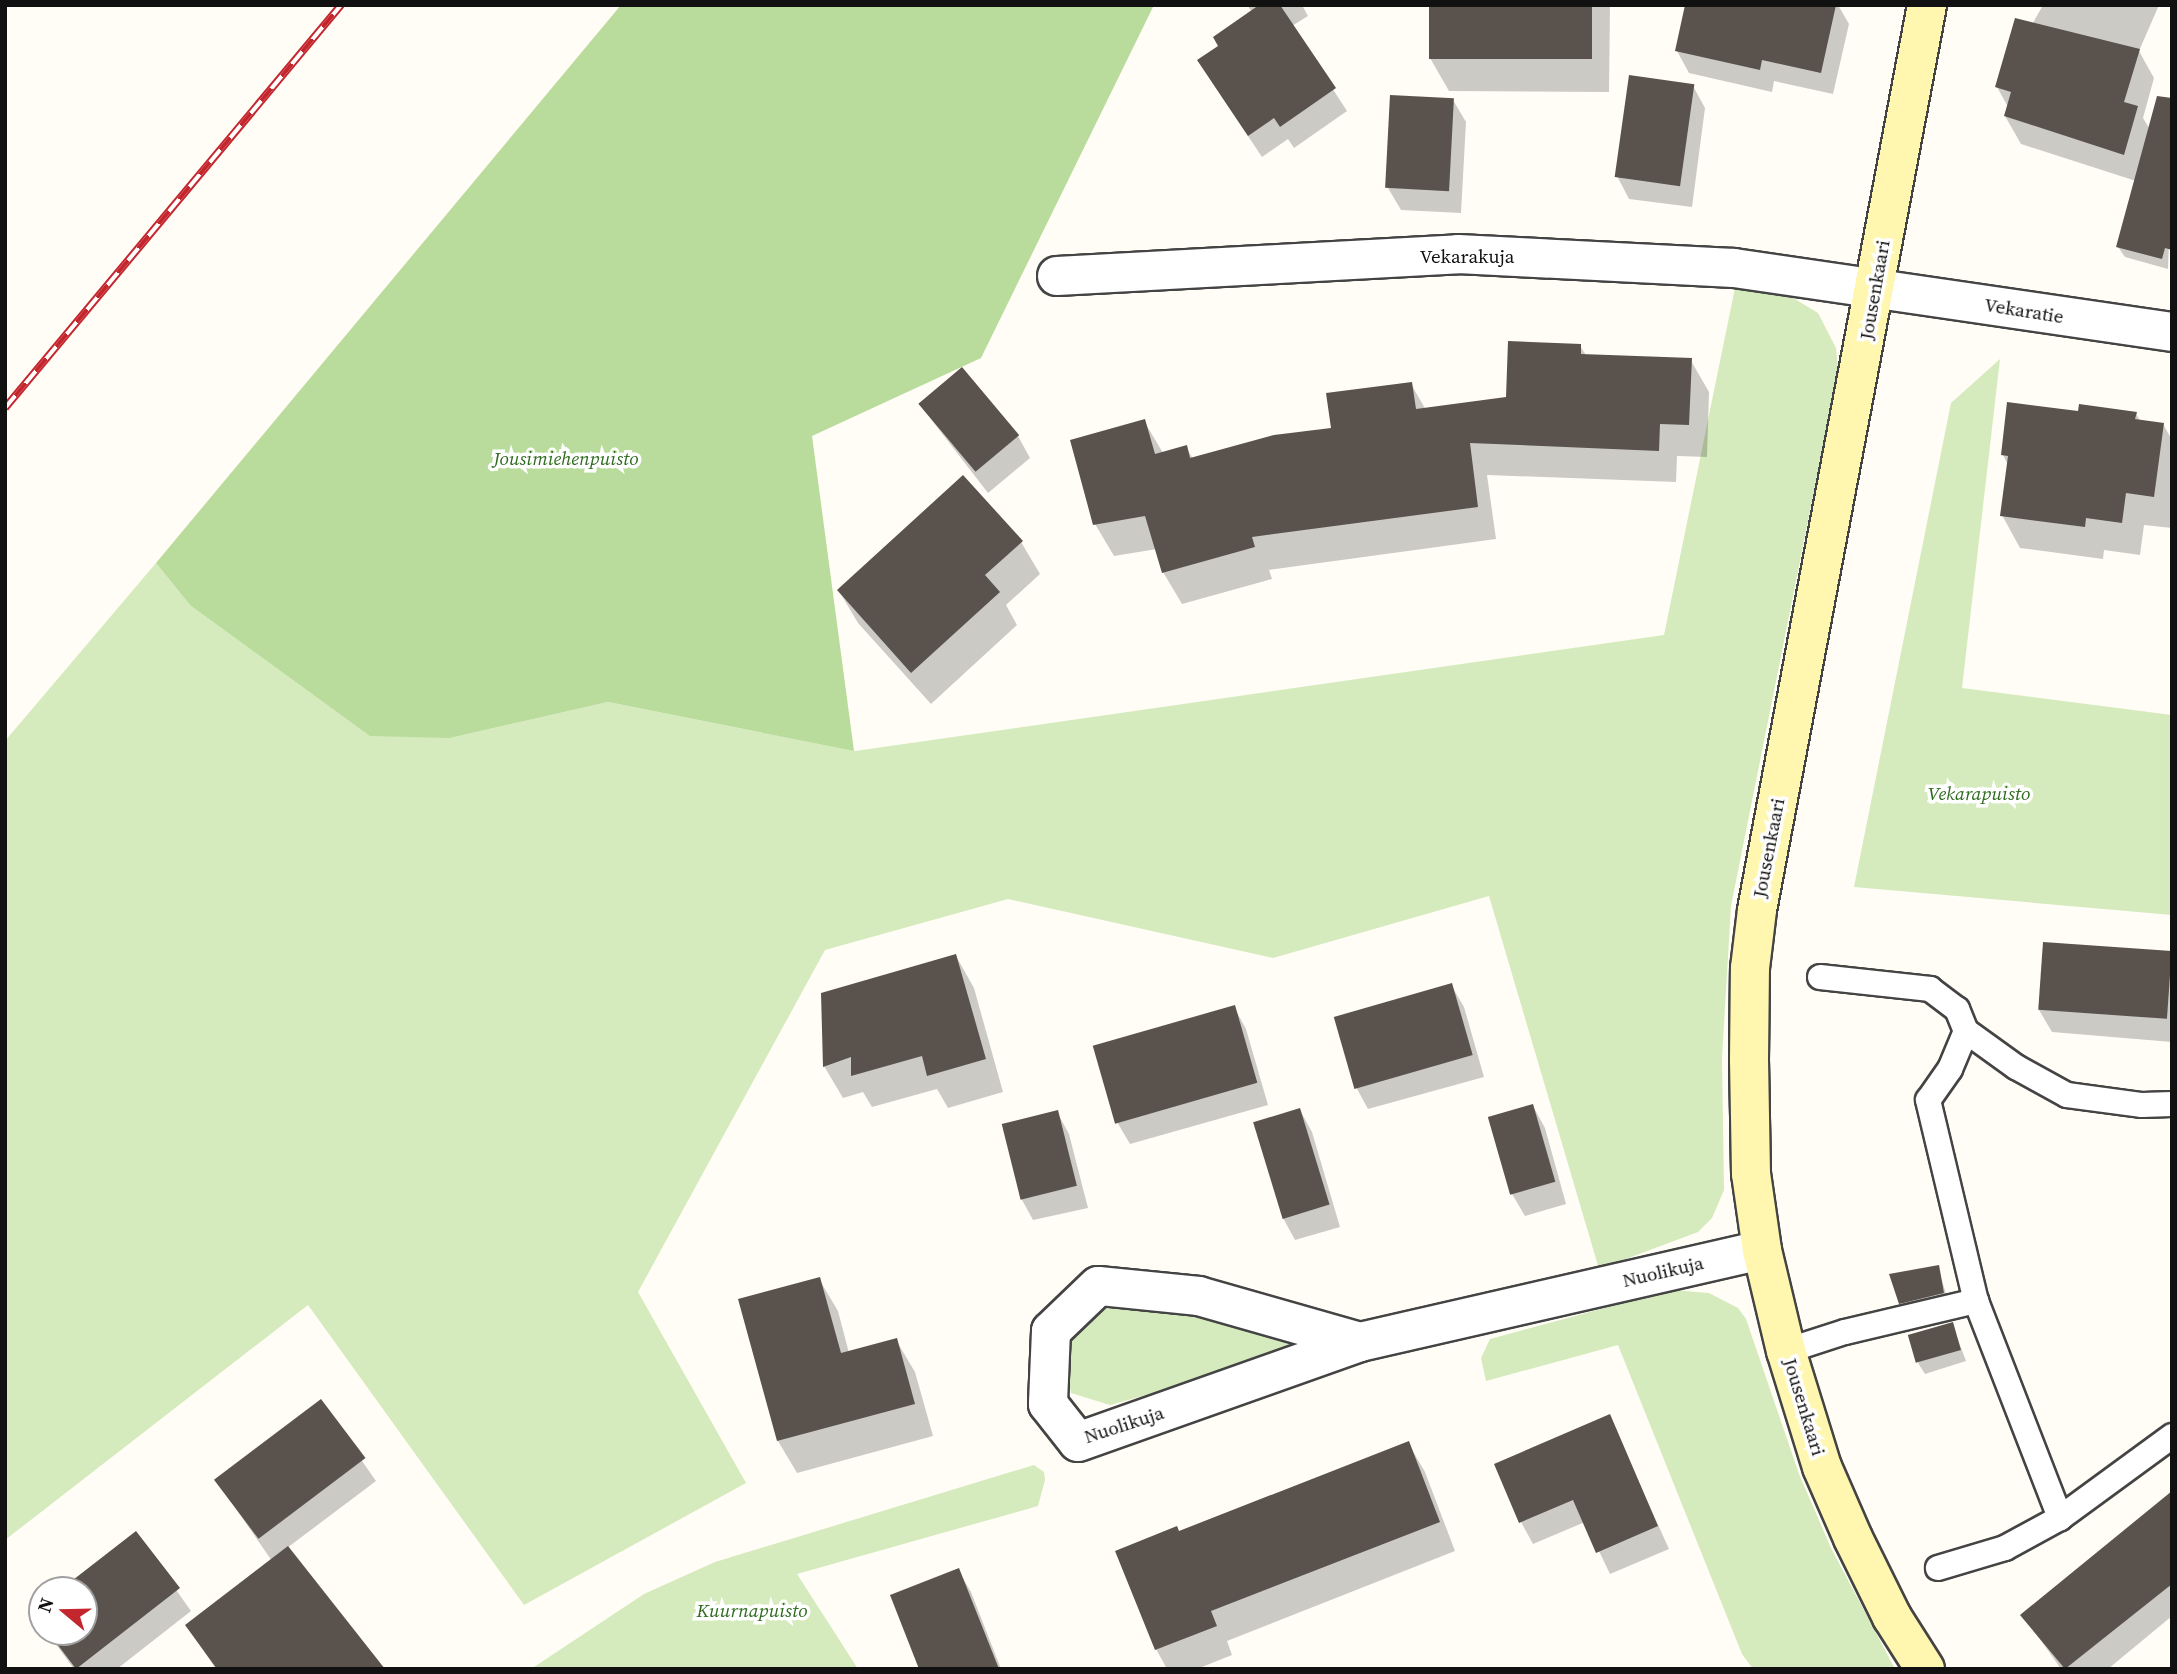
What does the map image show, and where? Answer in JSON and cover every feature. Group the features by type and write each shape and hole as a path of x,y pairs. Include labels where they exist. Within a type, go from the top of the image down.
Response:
{"street":[{"name":"Jousenkaari","path":"1925,1669 1892,1617 1853,1538 1822,1467 1786,1352 1762,1250 1751,1174 1750,968 1757,910 1927,5"},
{"name":"Vekarakuja","path":"1057,276 1458,254 1734,268 1876,287"},
{"name":"Vekaratie","path":"1876,287 2172,332"},
{"name":"Nuolikuja","path":"1360,1342 1199,1296 1098,1286 1051,1331 1048,1404 1078,1442 1360,1342 1762,1250"}],"lane":[{"path":"1820,977 1930,989 1957,1009 1966,1031 2016,1067 2067,1095 2142,1105 2172,1104"},
{"path":"1966,1031 1950,1069 1928,1100 1976,1301 2060,1518"},
{"path":"1786,1352 1845,1332 1976,1301"},
{"path":"1938,1568 2005,1548 2060,1518 2172,1436"}],"green space":[{"name":"Jousimiehenpuisto","path":"621,5 1154,5 981,358 812,436 854,751 608,702 450,738 370,736 190,605 156,563"},
{"path":"1735,288 1790,296 1818,313 1836,348 1838,371 1731,906 1722,1058 1724,1190 1712,1218 1698,1232 1599,1269 1489,896 1273,958 1008,899 825,950 638,1292 746,1483 524,1605 308,1305 5,1540 5,741 156,563 190,605 450,738 608,702 855,751 1664,635"},
{"name":"Vekarapuisto","path":"2000,359 1962,688 2172,715 2172,915 1854,887 1951,403"},
{"path":"1672,1290 1709,1293 1738,1308 1746,1319 1799,1474 1831,1548 1895,1669 1753,1669 1742,1654 1618,1345 1486,1381 1481,1358 1490,1339"},
{"path":"1093,1304 1144,1305 1301,1342 1294,1354 1110,1405 1071,1393 1062,1339"},
{"name":"Kuurnapuisto","path":"1034,1465 1044,1472 1045,1480 1038,1506 797,1574 858,1669 531,1669 644,1594 715,1562"}],"building":[{"path":"1259,5 1280,5 1336,88 1280,127 1274,118 1248,136 1197,60 1218,46 1213,37"},
{"path":"1429,5 1592,5 1592,59 1429,59"},
{"path":"1685,5 1836,5 1821,73 1762,60 1760,70 1675,51"},
{"path":"2015,18 2140,49 2124,102 2138,106 2124,155 2004,116 2011,92 1995,87"},
{"path":"1629,75 1694,84 1680,186 1615,177"},
{"path":"1390,95 1454,98 1449,191 1385,188"},
{"path":"2157,96 2172,98 2172,250 2165,248 2162,259 2116,247"},
{"path":"1508,341 1581,344 1581,354 1692,358 1689,425 1660,424 1659,451 1470,443 1478,507 1252,537 1255,547 1162,573 1145,516 1093,525 1070,440 1145,419 1155,454 1187,445 1190,458 1274,435 1331,428 1326,393 1412,382 1416,409 1506,397"},
{"path":"962,367 1019,435 976,472 918,404"},
{"path":"2007,402 2078,411 2079,404 2137,412 2135,419 2164,423 2154,497 2126,493 2122,523 2086,518 2085,527 2000,516 2008,456 2001,455"},
{"path":"963,475 1023,541 985,575 1000,592 911,673 837,590"},
{"path":"2043,942 2172,951 2167,1019 2038,1010"},
{"path":"956,954 986,1059 927,1076 922,1056 851,1076 851,1057 823,1067 821,993"},
{"path":"1452,983 1473,1055 1354,1089 1334,1017"},
{"path":"1235,1005 1257,1083 1115,1124 1093,1046"},
{"path":"1533,1104 1555,1182 1510,1195 1488,1117"},
{"path":"1300,1108 1330,1205 1283,1219 1253,1122"},
{"path":"1058,1110 1077,1186 1021,1200 1002,1124"},
{"path":"1939,1265 1944,1293 1899,1304 1889,1274"},
{"path":"820,1277 841,1353 897,1338 915,1404 777,1441 738,1299"},
{"path":"1953,1322 1961,1350 1916,1363 1908,1335"},
{"path":"321,1399 366,1458 259,1539 214,1480"},
{"path":"1610,1414 1658,1526 1596,1553 1573,1500 1519,1523 1494,1464"},
{"path":"1409,1441 1440,1522 1211,1611 1217,1626 1155,1650 1115,1551 1177,1526 1179,1531"},
{"path":"2172,1491 2172,1584 2065,1669 2020,1615"},
{"path":"136,1531 180,1588 76,1669 59,1646 98,1646 98,1576 78,1576"},
{"path":"288,1546 385,1669 217,1669 185,1625"},
{"path":"959,1568 999,1669 919,1669 890,1595"}],"railway":[{"path":"5,408 341,5"}]}
